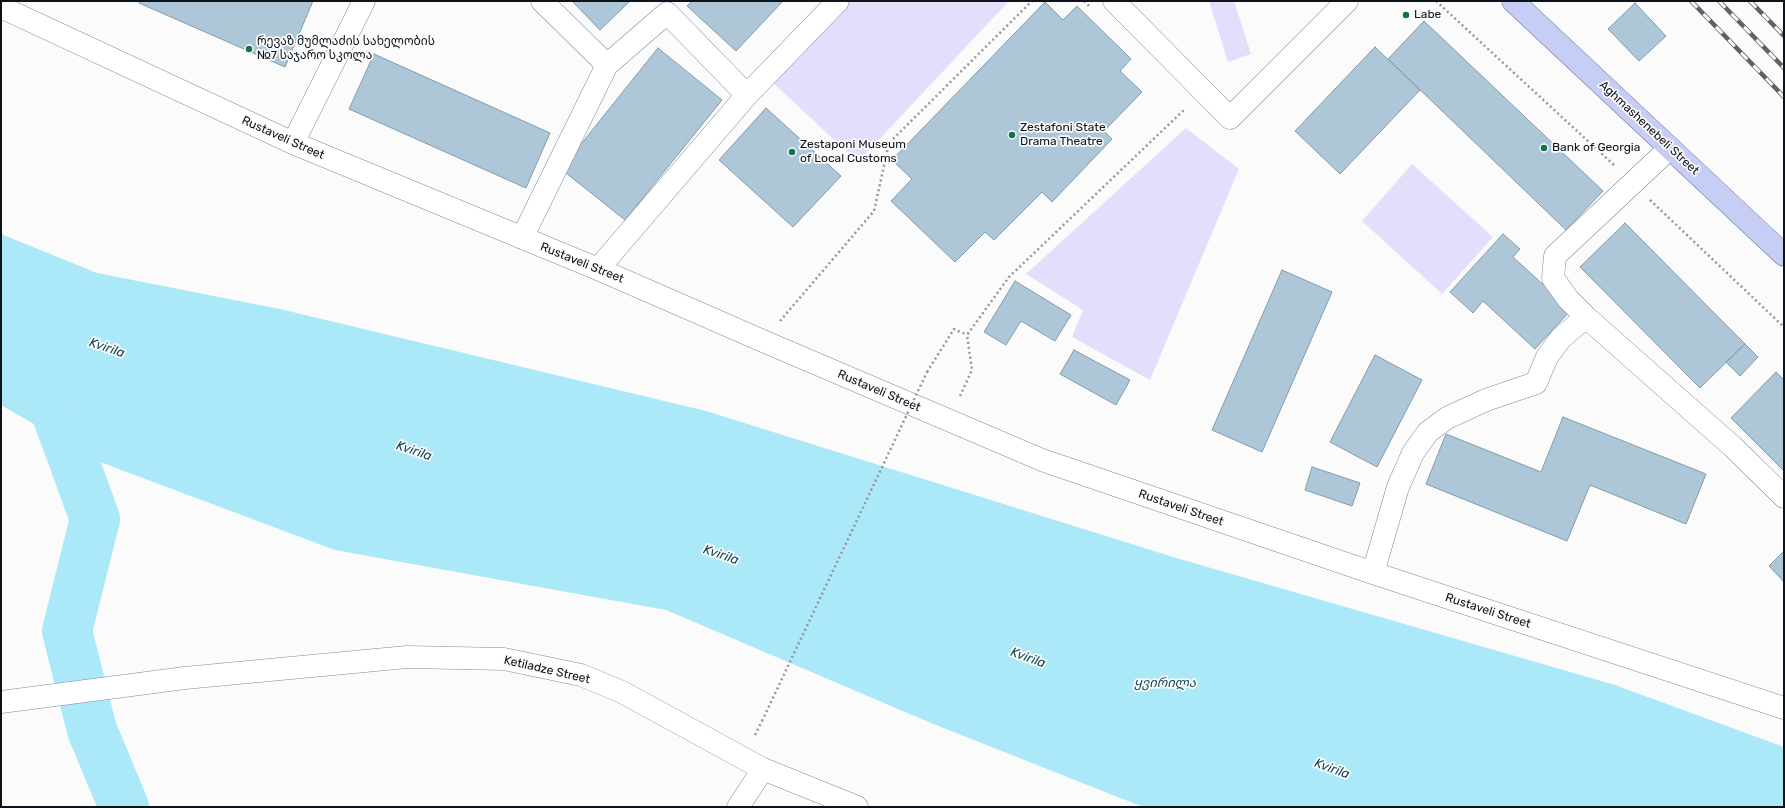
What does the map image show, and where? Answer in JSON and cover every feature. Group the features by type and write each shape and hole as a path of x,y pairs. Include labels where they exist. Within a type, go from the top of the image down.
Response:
{"main road":[{"name":"Aghmashenebeli Street","path":"1513,1 1784,256"}],"street":[{"path":"293,143 364,1"},
{"path":"542,1 607,65"},
{"path":"598,269 748,95 838,1"},
{"path":"1114,1 1230,118 1347,1"},
{"name":"Rustaveli Street","path":"1,7 293,143 598,269 763,342 1042,460 1373,573 1784,708"},
{"path":"522,238 607,65 667,13 748,95"},
{"path":"1670,148 1555,256 1554,278 1568,299 1586,317 1733,447 1784,496"},
{"path":"1373,573 1398,487 1413,453 1428,432 1446,418 1486,400 1536,383 1547,357 1561,338 1586,317"},
{"name":"Ketiladze Street","path":"4,701 184,678 407,657 504,659 581,675 622,692 763,769 857,807"},
{"path":"738,807 763,769"}],"path":[{"path":"763,342 874,211 889,143 1032,1"},
{"path":"1436,1 1784,327"},
{"path":"948,420 972,370 967,335 1009,277 1187,107 1201,89"},
{"path":"762,721 927,372 954,329 967,335"}],"shaded area":[{"path":"845,1 1009,1 858,162 770,80"},
{"path":"1209,1 1234,1 1251,54 1228,62"},
{"path":"1186,128 1239,169 1150,380 1072,337 1083,310 1026,274"},
{"path":"1412,164 1493,237 1442,294 1362,221"}],"water":[{"name":"ყვირილა","path":"1,234 97,273 280,309 706,411 1173,557 1615,685 1784,747 1784,807 1143,807 931,723 666,610 335,550 100,462 1,405"}],"building":[{"path":"140,1 313,1 285,67 139,3"},
{"path":"572,1 630,1 600,30"},
{"path":"692,1 783,1 736,51 687,6"},
{"name":"Zestafoni State Drama Theatre","path":"1045,2 1063,20 1077,6 1131,59 1120,71 1142,92 1104,131 1112,139 1052,202 1042,192 994,240 985,232 955,262 891,201 912,179 892,160"},
{"path":"1635,3 1666,36 1639,61 1608,29"},
{"path":"1424,21 1603,191 1566,230 1388,59"},
{"path":"1375,47 1420,90 1340,174 1295,131"},
{"path":"658,48 722,100 625,220 561,169"},
{"path":"374,54 550,133 526,188 349,109"},
{"path":"766,108 841,176 793,227 719,160"},
{"path":"1625,223 1745,344 1700,388 1580,267"},
{"path":"1503,234 1520,249 1513,257 1571,310 1535,349 1483,301 1473,313 1450,292"},
{"path":"1282,270 1332,292 1262,452 1212,430"},
{"path":"1015,281 1071,315 1055,341 1021,321 1006,345 984,332"},
{"path":"1745,344 1758,357 1740,376 1726,362"},
{"path":"1074,350 1130,380 1116,405 1060,374"},
{"path":"1375,355 1422,380 1377,467 1330,442"},
{"path":"1776,372 1784,380 1784,471 1731,418"},
{"path":"1563,417 1706,474 1686,524 1590,485 1567,541 1426,484 1446,434 1541,472"},
{"path":"1312,467 1360,483 1352,506 1305,490"},
{"path":"1784,551 1784,582 1769,566"}],"waterway":[{"path":"44,379 95,519 67,631 92,730 124,807"}],"railway":[{"path":"1691,1 1784,97"},
{"path":"1719,1 1784,68"},
{"path":"1750,1 1784,36"}],"place":[{"name":"Labe","path":"1406,15"},
{"name":"რევაზ მუმლაძის სახელობის №7 საჯარო სკოლა","path":"249,49"},
{"name":"Zestafoni State Drama Theatre","path":"1012,135"},
{"name":"Bank of Georgia","path":"1544,148"},
{"name":"Zestaponi Museum of Local Customs","path":"792,152"}],"water label":[{"name":"Kvirila","path":"107,348"},
{"name":"Kvirila","path":"414,451"},
{"name":"Kvirila","path":"721,555"},
{"name":"Kvirila","path":"1028,658"},
{"name":"Kvirila","path":"1332,769"}]}
